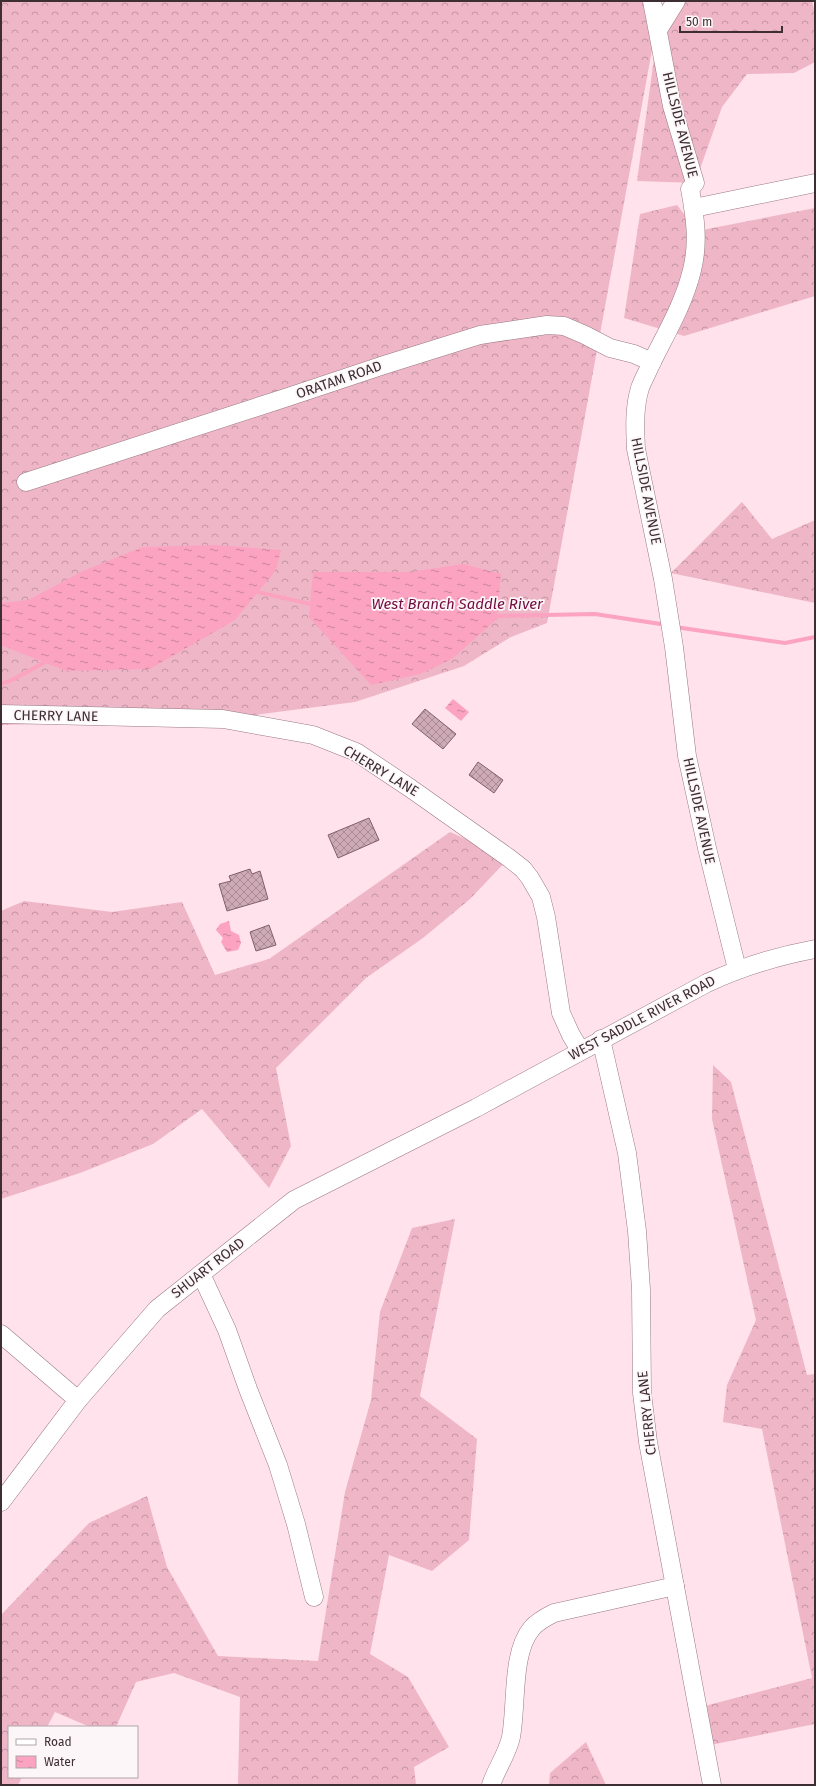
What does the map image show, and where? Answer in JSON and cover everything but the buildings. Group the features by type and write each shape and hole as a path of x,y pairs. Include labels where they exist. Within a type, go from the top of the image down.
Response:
{"street":[{"name":"HILLSIDE AVENUE","path":"652,1 672,106 695,183 690,189 696,224 696,249 692,271 685,292 640,388 636,408 636,449 650,511 674,647 687,756 706,848 737,969"},
{"path":"658,30 676,1"},
{"path":"694,208 815,183"},
{"name":"ORATAM ROAD","path":"26,482 288,397 384,364 480,336 547,325 564,326 610,348 634,354 652,362"},
{"name":"CHERRY LANE","path":"1,714 223,719 313,735 356,752 410,788 508,858 523,869 530,878 541,897 546,917 561,1013 580,1050"},
{"name":"WEST SADDLE RIVER ROAD","path":"476,1108 580,1050 737,969 775,957 815,949"},
{"name":"CHERRY LANE","path":"601,1039 627,1153 637,1231 641,1289 642,1393 648,1442 712,1785"},
{"name":"SHUART ROAD","path":"1,1502 78,1400 157,1308 294,1200 476,1108"},
{"path":"200,1274 227,1330 248,1389 278,1465 296,1524 314,1597"},
{"path":"1,1334 78,1400"},
{"path":"490,1785 505,1755 511,1738 520,1648 532,1628 542,1619 554,1613 675,1586"}],"green space":[{"path":"1,1 661,1 547,623 511,637 464,666 355,702 223,719 1,725"},
{"path":"676,1 812,1 815,13 815,62 794,73 747,74 722,107 695,183 637,181 658,30"},
{"path":"677,205 697,231 815,208 815,296 684,336 624,318 640,214"},
{"path":"742,502 772,539 815,520 815,603 671,573"},
{"path":"450,832 509,858 470,899 423,938 366,978 276,1068 291,1146 269,1188 202,1109 153,1144 80,1173 1,1199 1,911 24,901 112,912 182,902 215,975 269,959"},
{"path":"713,1065 731,1082 807,1375 815,1374 815,1724 705,1746 697,1708 812,1678 762,1429 723,1422 727,1385 756,1320 712,1119"},
{"path":"455,1219 420,1396 477,1439 469,1540 432,1571 389,1555 370,1654 408,1677 449,1747 414,1767 416,1785 238,1785 240,1697 174,1673 136,1682 116,1726 88,1726 55,1712 48,1726 8,1726 8,1778 22,1778 18,1785 1,1785 1,1615 89,1523 147,1496 167,1567 218,1656 318,1661 345,1492 371,1400 380,1312 412,1228"},
{"path":"586,1742 606,1785 549,1785 550,1773"}],"water":[{"path":"215,545 281,550 276,570 235,620 150,669 66,671 1,645 1,603 28,600 83,571 143,547"},
{"path":"464,564 501,574 497,619 452,659 420,674 371,685 309,617 313,572 408,572"},
{"path":"453,699 469,712 461,721 445,708"},
{"path":"229,921 231,931 239,935 241,943 238,950 227,952 221,942 223,938 216,930 220,924"}],"waterway":[{"name":"West Branch Saddle River","path":"253,591 315,605"},
{"name":"West Branch Saddle River","path":"492,616 595,614 667,625"},
{"name":"West Branch Saddle River","path":"675,627 785,643 815,637"},
{"name":"West Branch Saddle River","path":"1,684 14,679 49,660"}]}
